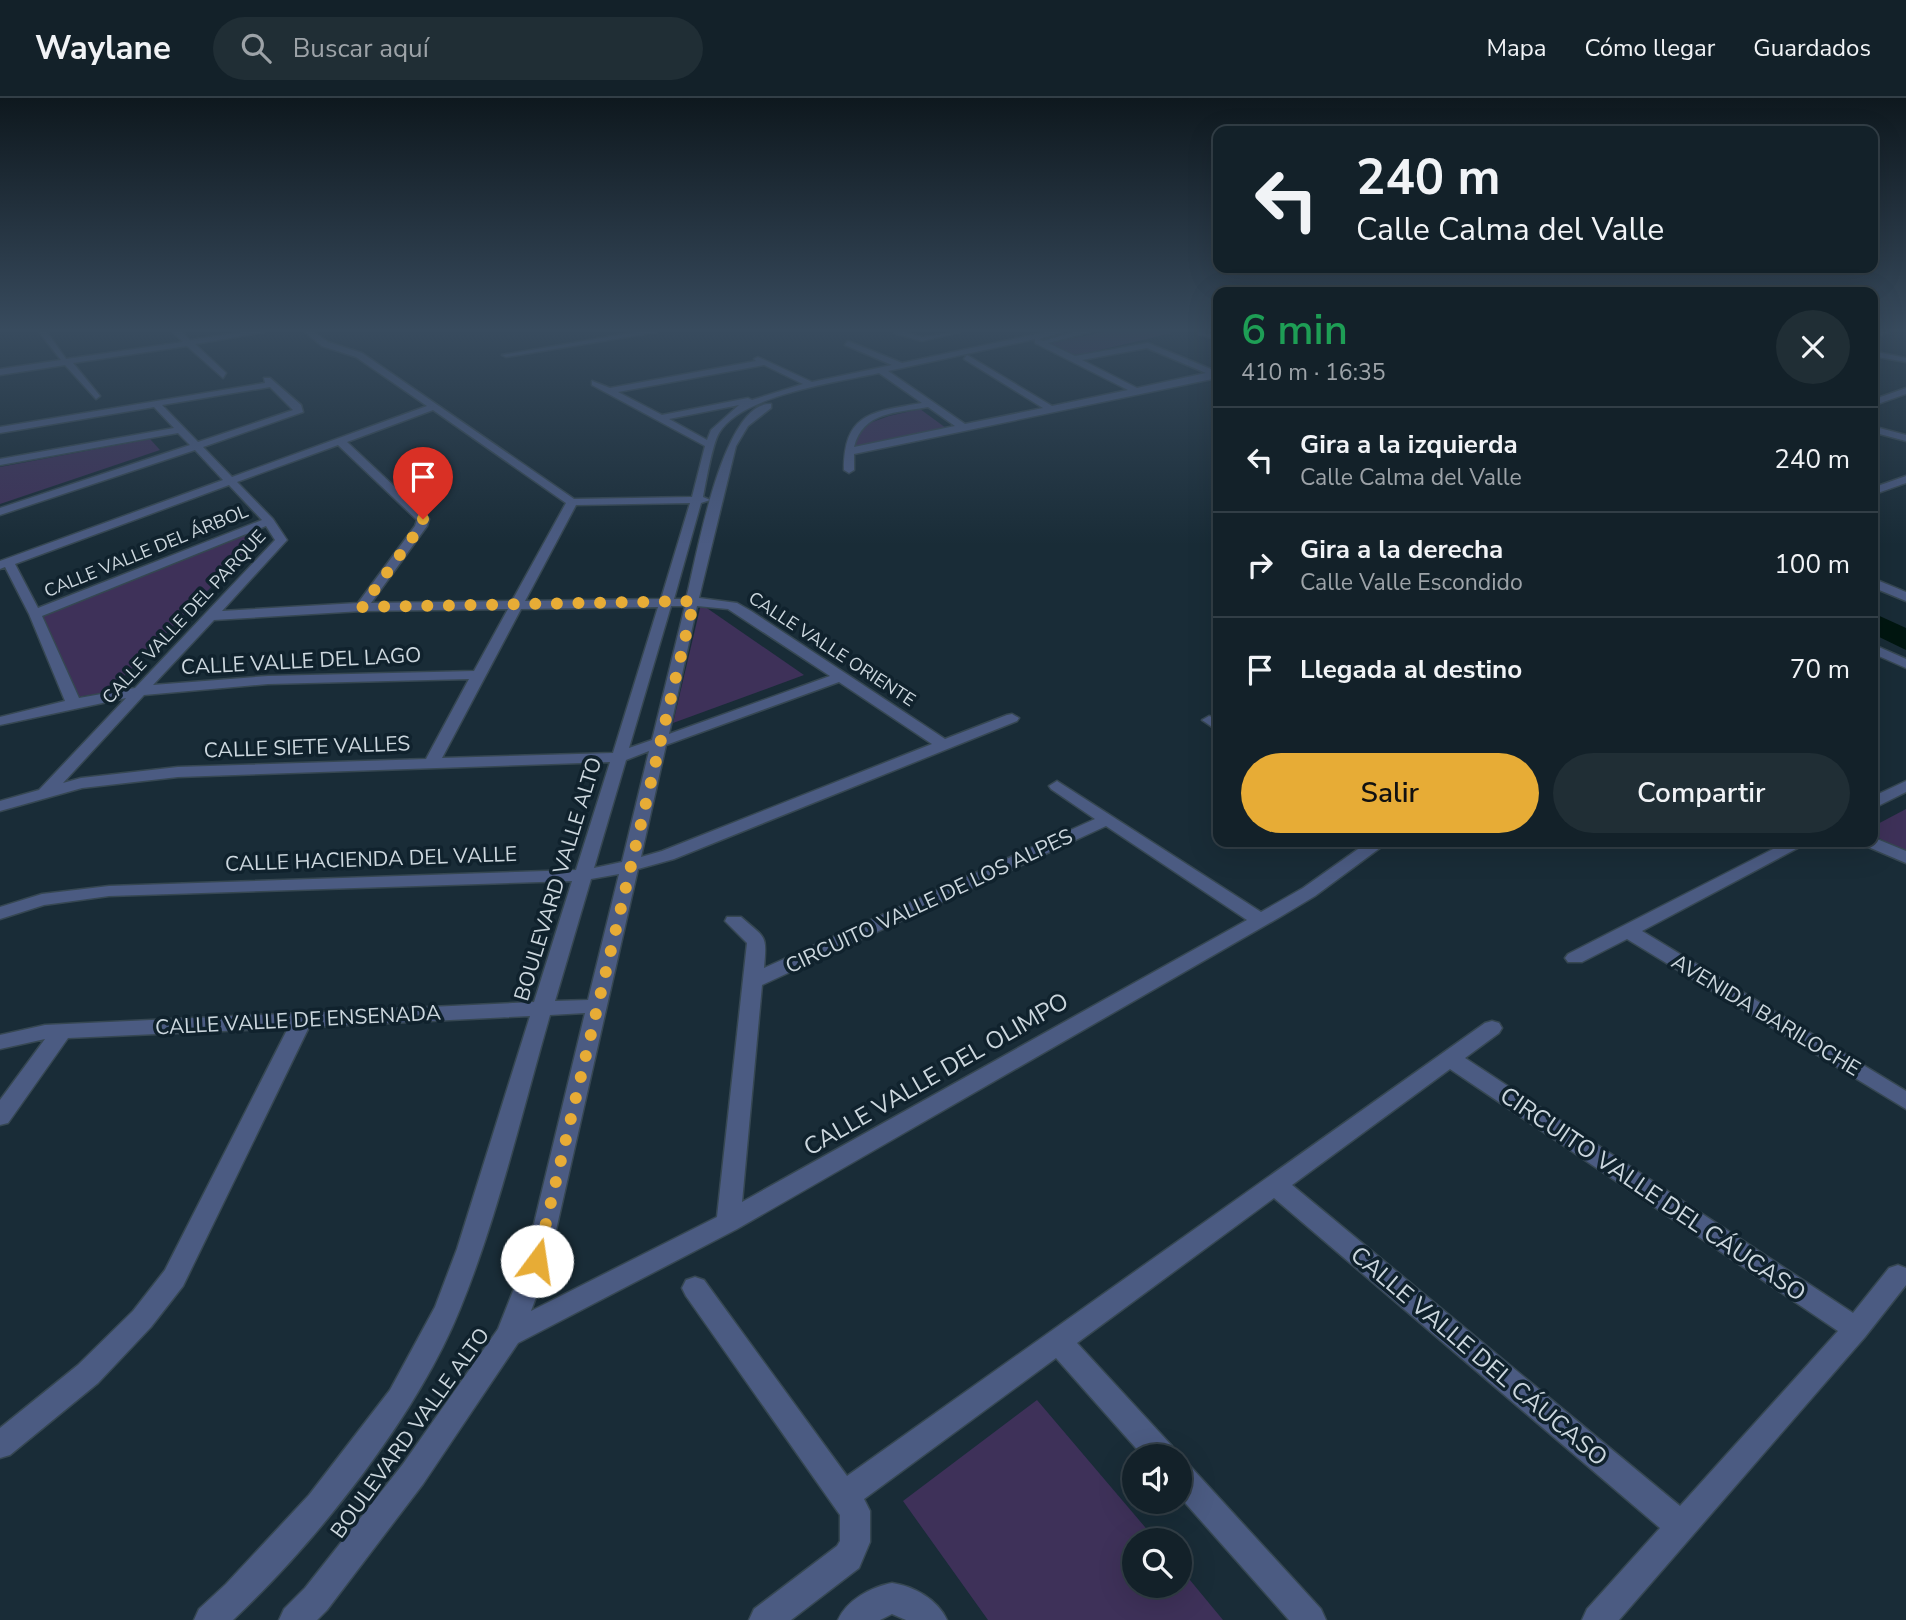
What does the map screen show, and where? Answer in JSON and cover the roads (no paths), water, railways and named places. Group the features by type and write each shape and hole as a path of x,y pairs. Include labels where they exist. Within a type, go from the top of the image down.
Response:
{"street":[{"path":"0,430 161,403"},
{"path":"0,512 298,412 298,407 293,403"},
{"path":"430,403 572,502 716,500"},
{"path":"635,403 710,445"},
{"path":"662,418 738,403"},
{"name":"BOULEVARD VALLE ALTO","path":"210,1620 237,1595 319,1505 400,1399 447,1310 469,1249 619,757 710,445 715,432 728,417 752,403"},
{"name":"BOULEVARD VALLE ALTO","path":"295,1620 316,1598 413,1474 509,1335 537,1261 716,500 736,433 754,414 779,403"},
{"path":"1041,403 1051,409"},
{"path":"847,452 1080,403"},
{"name":"CALLE VALLE DEL PARQUE","path":"46,792 281,540 269,521 199,445 156,404"},
{"path":"849,470 847,452 850,433 858,424 885,413 930,404 964,428"},
{"path":"74,704 35,614 4,564 436,407"},
{"path":"0,462 182,429"},
{"path":"1878,431 1906,438"},
{"path":"340,441 423,519 421,526 362,607"},
{"path":"1878,490 1906,479"},
{"path":"431,764 572,502"},
{"name":"CALLE VALLE DEL ÁRBOL","path":"35,614 269,521"},
{"path":"1878,585 1906,597"},
{"name":"CALLE VALLE ORIENTE","path":"211,616 362,607 666,601 694,601 732,606 943,745"},
{"path":"1878,651 1906,664"},
{"name":"CALLE VALLE DEL LAGO","path":"0,721 140,691 271,681 481,675"},
{"name":"CALLE SIETE VALLES","path":"0,806 82,783 178,772 619,757 839,677"},
{"name":"CALLE HACIENDA DEL VALLE","path":"0,913 42,900 109,891 583,875 631,866 668,855 1012,718"},
{"name":"CIRCUITO VALLE DE LOS ALPES","path":"1057,786 1260,920"},
{"path":"1878,801 1906,786"},
{"name":"CIRCUITO VALLE DE LOS ALPES","path":"751,982 1108,819"},
{"path":"1878,845 1906,859"},
{"name":"CALLE VALLE DEL OLIMPO","path":"509,1335 729,1222 1309,892 1372,847"},
{"path":"1575,958 1790,847"},
{"name":"CIRCUITO VALLE DE LOS ALPES","path":"729,1222 757,941 734,921"},
{"name":"AVENIDA BARILOCHE","path":"1626,930 1906,1101"},
{"name":"CALLE VALLE DE ENSENADA","path":"0,1042 45,1032 598,1006"},
{"path":"0,1445 88,1374 142,1319 174,1278 302,1020"},
{"path":"845,1495 1492,1028"},
{"path":"0,1117 61,1032"},
{"name":"CIRCUITO VALLE DEL CÁUCASO","path":"1451,1059 1856,1329"},
{"name":"CALLE VALLE DEL CÁUCASO","path":"1276,1186 1681,1526"},
{"path":"1598,1620 1856,1329 1898,1276"},
{"path":"695,1288 855,1511 855,1542 848,1557 765,1620"},
{"path":"1058,1341 1151,1444"},
{"path":"1192,1489 1310,1620"},
{"path":"854,1620 883,1599 891,1598 900,1598 931,1620"}]}
